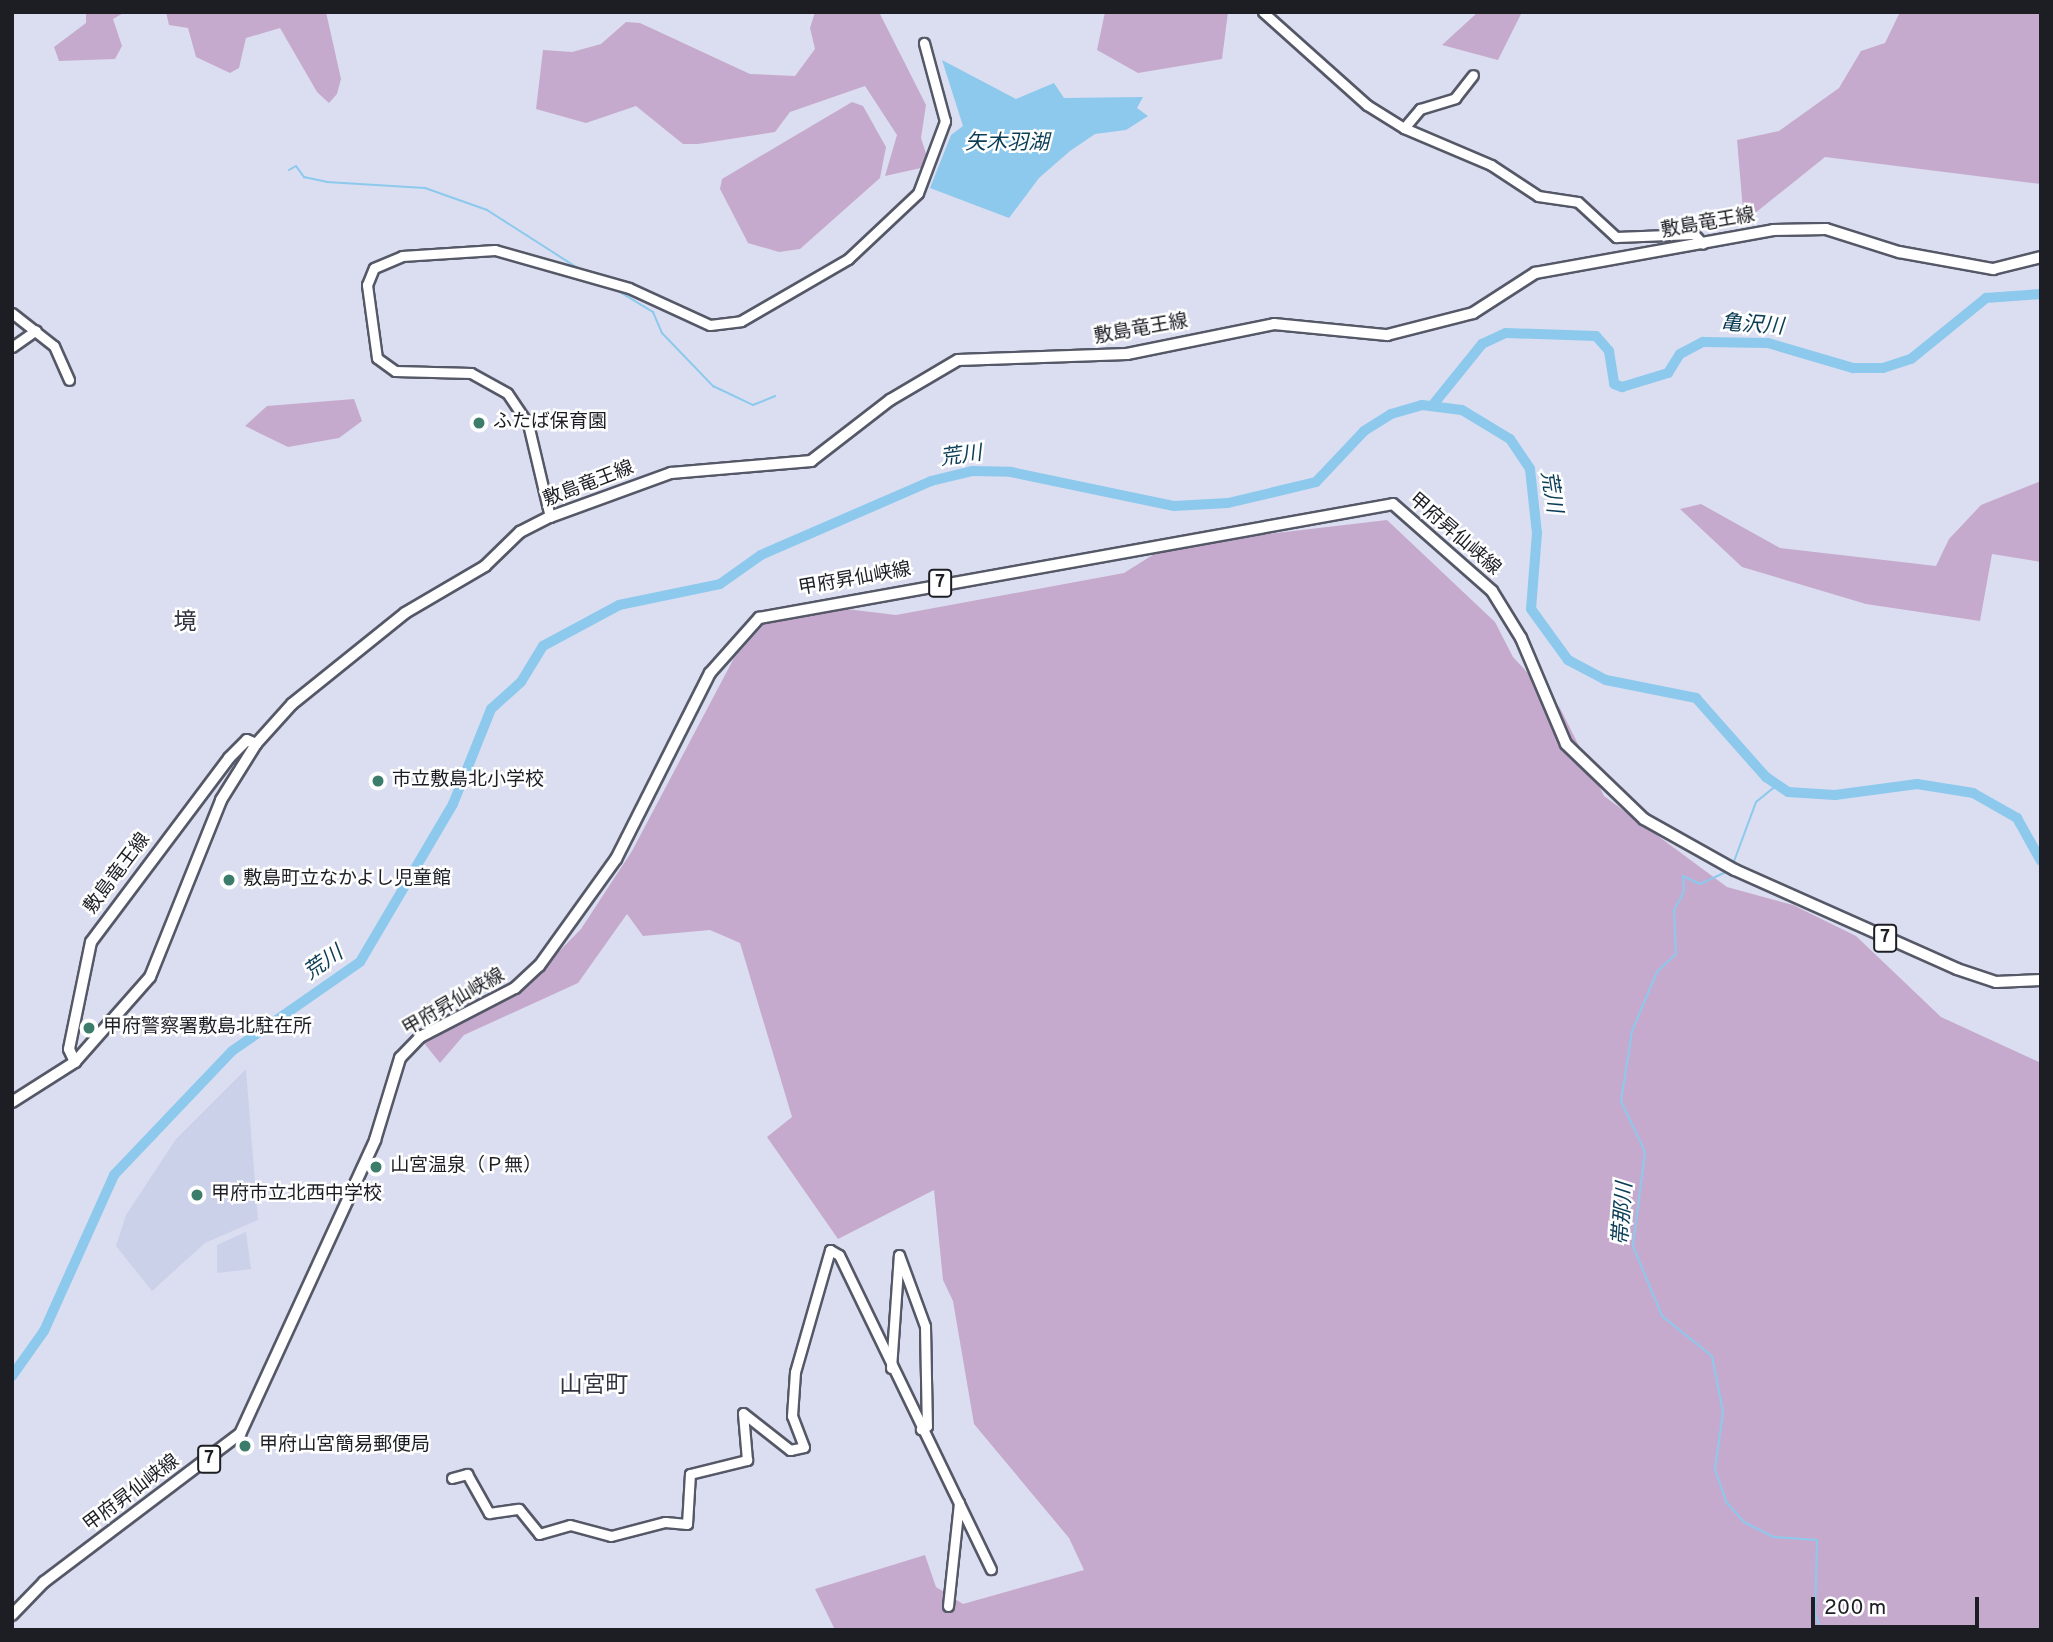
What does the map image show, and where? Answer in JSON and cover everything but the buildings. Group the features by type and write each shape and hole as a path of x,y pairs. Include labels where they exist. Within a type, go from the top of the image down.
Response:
{"main road":[{"name":"敷島竜王線","path":"12,1102 75,1062 150,977 221,800 256,744 292,704 396,620 550,517 671,474 811,461 890,400 958,360 1117,355 1274,324 1387,335 1473,313 1535,273 1703,244 1825,229 1899,252 1993,269 2041,257"},
{"name":"甲府昇仙峡線","path":"12,1615 44,1582 240,1434 376,1140 400,1058 420,1037 515,988 539,966 616,859 710,673 759,618 1393,505 1492,591 1521,638 1566,744 1644,819 1732,868 1957,969 1996,982 2041,980"},
{"name":"敷島竜王線","path":"75,1062 69,1049 90,942 215,774 247,740 256,744"}],"street":[{"path":"1263,12 1367,104 1404,128 1481,160 1538,196 1578,202 1616,237 1694,234 1703,244"},
{"path":"550,517 528,424 507,393 471,373 395,371 377,358 367,285 374,268 402,256 495,250 629,288 703,322 741,321 848,259 918,193 945,121 924,43"},
{"path":"1404,128 1420,109 1455,98 1473,75"},
{"path":"12,313 36,330 57,351 69,380"},
{"path":"12,346 36,330"},
{"path":"452,1478 472,1478 489,1513 519,1509 539,1534 570,1525 606,1536 665,1522 687,1524 690,1474 747,1460 743,1413 790,1450 804,1447 792,1416 795,1372 830,1250 839,1255 891,1368 991,1569"},
{"path":"891,1368 899,1255 925,1326 927,1426 921,1429"},
{"path":"948,1606 959,1503"}],"shaded area":[{"path":"86,12 125,12 113,19 122,46 115,59 59,61 54,47 86,23"},
{"path":"166,12 326,12 341,79 337,94 329,103 317,92 280,28 246,38 239,68 230,73 196,57 188,28 169,25"},
{"path":"815,12 879,12 926,105 921,138 930,166 885,176 897,135 865,86 790,112 775,132 698,144 683,144 636,106 586,123 536,109 543,50 572,52 601,44 626,22 640,23 750,74 795,76 815,49 810,28"},
{"path":"1105,12 1228,12 1222,59 1138,73 1097,50"},
{"path":"1478,12 1522,12 1498,60 1442,45"},
{"path":"1900,12 2041,12 2041,184 1825,157 1744,222 1737,140 1779,131 1839,88 1861,51 1885,43"},
{"path":"852,102 863,106 886,147 880,178 800,249 779,252 748,243 720,189 722,179"},
{"path":"354,399 362,421 339,438 288,447 245,426 267,406"},
{"path":"2041,481 2041,562 1992,554 1980,621 1866,604 1742,567 1680,509 1701,504 1780,548 1936,566 1949,539 1981,505"},
{"path":"1387,520 1495,622 1513,657 1560,708 1604,796 1727,887 1793,905 1856,936 1941,1017 2041,1063 2041,1630 835,1630 815,1589 925,1555 936,1587 963,1604 1084,1570 1069,1538 974,1424 953,1301 943,1280 934,1190 838,1239 767,1137 792,1117 740,943 710,930 643,936 627,914 578,983 464,1035 440,1063 424,1043 523,988 581,929 632,851 734,658 765,623 846,609 896,615 1124,573 1167,546"},
{"name":"甲府市立北西中学校","path":"246,1069 258,1220 205,1243 152,1291 116,1246 126,1215 176,1139"},
{"path":"246,1232 251,1269 217,1273 217,1245"}],"water":[{"name":"矢木羽湖","path":"942,60 1016,99 1054,83 1064,98 1143,97 1137,108 1148,116 1126,130 1095,134 1070,151 1039,178 1009,218 930,188 951,135 963,126"}],"waterway":[{"path":"289,170 296,166 304,177 327,182 425,188 487,210 581,270"},
{"path":"613,288 653,312 662,333 713,386 753,405 775,396"},
{"name":"亀沢川","path":"1432,406 1482,344 1506,333 1596,336 1609,351 1614,384 1622,387 1668,373 1680,354 1703,342 1768,343 1853,368 1883,368 1911,359 1986,298 2041,294"},
{"name":"荒川","path":"12,1376 44,1331 114,1175 232,1051 360,962 453,804 491,709 521,682 543,646 619,605 720,584 761,555 931,481 972,471 1011,472 1174,506 1228,503 1316,482 1364,431 1391,414 1422,405 1462,410 1510,439 1530,469 1537,533 1531,609 1568,660 1606,680 1696,698 1766,777 1788,792 1835,795 1917,784 1973,793 2017,818 2041,861"},
{"name":"帯那川","path":"1733,864 1756,802 1776,786"},
{"name":"帯那川","path":"1728,871 1700,884 1683,876 1684,892 1674,910 1676,954 1657,972 1632,1031 1621,1101 1645,1152 1633,1246 1662,1316 1712,1356 1723,1412 1715,1469 1727,1503 1744,1522 1773,1537 1817,1540 1815,1614 1821,1630"}],"place":[{"name":"ふたば保育園","path":"479,423"},
{"name":"市立敷島北小学校","path":"378,781"},
{"name":"敷島町立なかよし児童館","path":"229,880"},
{"name":"甲府警察署敷島北駐在所","path":"89,1028"},
{"name":"山宮温泉（Ｐ無）","path":"376,1167"},
{"name":"甲府市立北西中学校","path":"197,1195"},
{"name":"甲府山宮簡易郵便局","path":"245,1446"}],"district":[{"name":"境","path":"185,624"},
{"name":"山宮町","path":"594,1387"}]}
